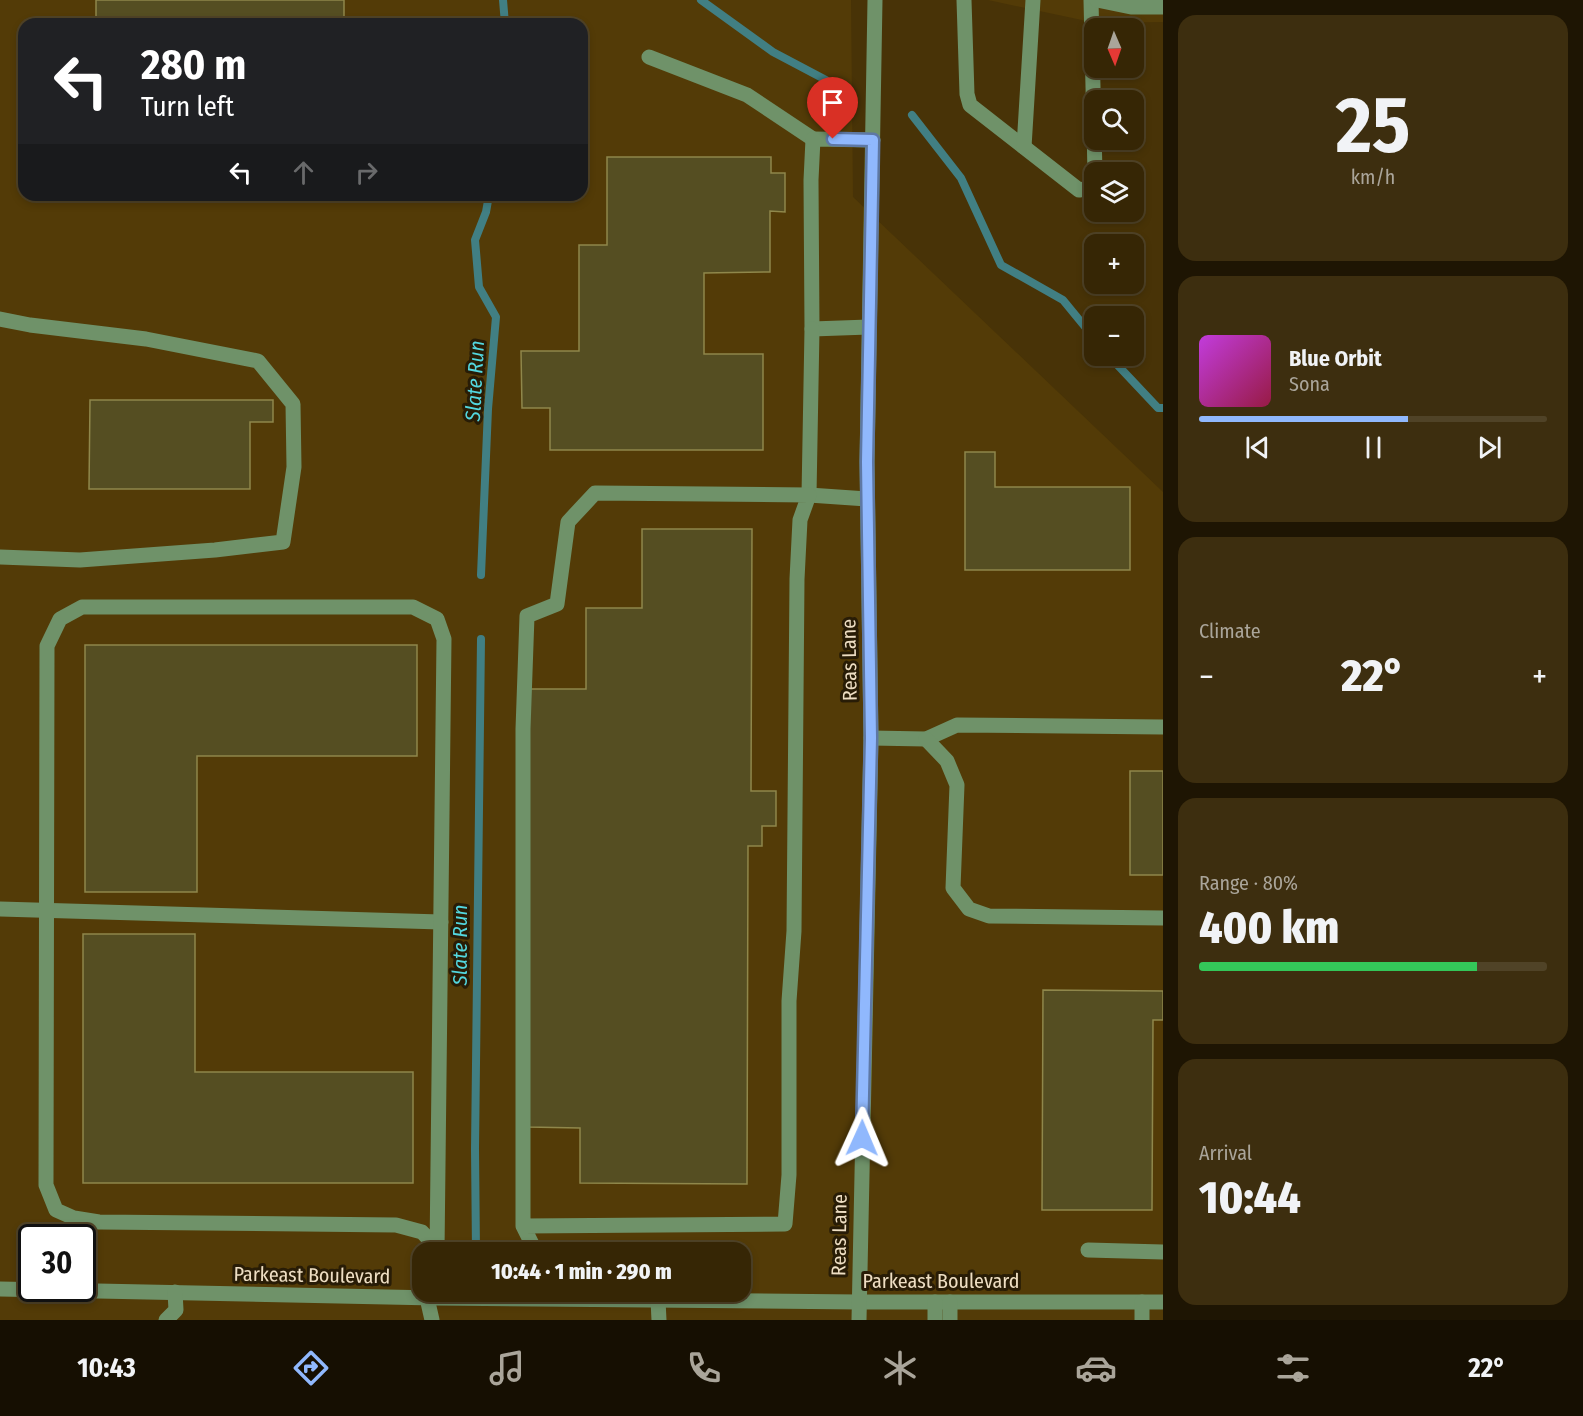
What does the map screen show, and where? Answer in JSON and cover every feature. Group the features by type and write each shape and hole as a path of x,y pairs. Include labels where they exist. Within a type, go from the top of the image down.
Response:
{"street":[{"name":"Reas Lane","path":"859,1320 871,738 867,499 875,0"},
{"path":"964,0 967,94 970,105 1079,190 1084,189"},
{"path":"1024,147 1033,0"},
{"path":"1091,0 1095,162"},
{"path":"1097,0 1131,7 1163,6"},
{"path":"649,57 747,95 813,139 873,140"},
{"path":"523,1226 785,1224 789,1175 789,1001 794,932 797,579 800,520 809,495 813,139"},
{"path":"0,319 30,325 146,339 258,361 293,404 294,467 283,542 215,550 80,560 0,557"},
{"path":"812,329 870,327"},
{"path":"532,1242 523,1226 523,741 527,616 557,604 568,522 596,493 809,495 867,499"},
{"path":"430,1242 422,1232 396,1225 99,1222 74,1218 56,1210 46,1185 47,646 60,619 82,607 413,607 437,619 444,639 436,1242"},
{"path":"871,738 926,739 957,725 1163,727"},
{"path":"926,739 946,761 957,784 953,888 969,909 989,916 1163,918"},
{"path":"0,909 441,922"},
{"path":"1088,1250 1163,1252"},
{"name":"Parkeast Boulevard","path":"0,1289 412,1298"},
{"path":"175,1292 176,1317"},
{"name":"Parkeast Boulevard","path":"751,1301 1163,1302"},
{"path":"428,1302 432,1320"},
{"path":"658,1302 659,1320"},
{"path":"935,1320 943,1302"},
{"path":"943,1302 950,1320"},
{"path":"1142,1302 1143,1320"}],"shaded area":[{"path":"0,0 851,0 853,197 1163,492 1163,1320 0,1320"},
{"path":"988,0 1163,0 1163,22 1144,22 1144,18 1084,18 1084,20"}],"building":[{"path":"96,0 344,0 344,18 96,18"},
{"path":"607,157 771,157 771,173 785,173 785,212 770,211 770,272 704,273 704,354 763,354 763,450 550,450 550,408 522,408 521,351 579,351 579,245 607,245"},
{"path":"90,400 273,400 273,422 250,422 250,489 89,489"},
{"path":"965,452 995,452 995,487 1130,487 1130,570 965,570"},
{"path":"642,529 752,529 751,791 776,791 776,826 762,826 762,846 748,846 747,1184 580,1183 580,1128 528,1127 528,689 586,689 586,608 642,608"},
{"path":"85,645 417,645 417,756 197,756 197,892 85,892"},
{"path":"1130,771 1163,771 1163,875 1130,875"},
{"path":"83,934 195,934 195,1072 413,1072 413,1183 83,1183"},
{"path":"1043,990 1163,991 1163,1020 1153,1020 1152,1210 1042,1210"}],"waterway":[{"name":"Slate Run","path":"503,0 504,18"},
{"path":"701,0 773,52 826,80"},
{"path":"912,115 961,178 1001,265 1063,300 1084,326"},
{"name":"Slate Run","path":"481,575 488,409 496,317 479,287 475,240 488,201"},
{"path":"1118,366 1158,408 1163,408"},
{"name":"Slate Run","path":"476,1242 481,639"}],"route":[{"path":"833,139 873,140 867,462 871,738 862,1138"}]}
